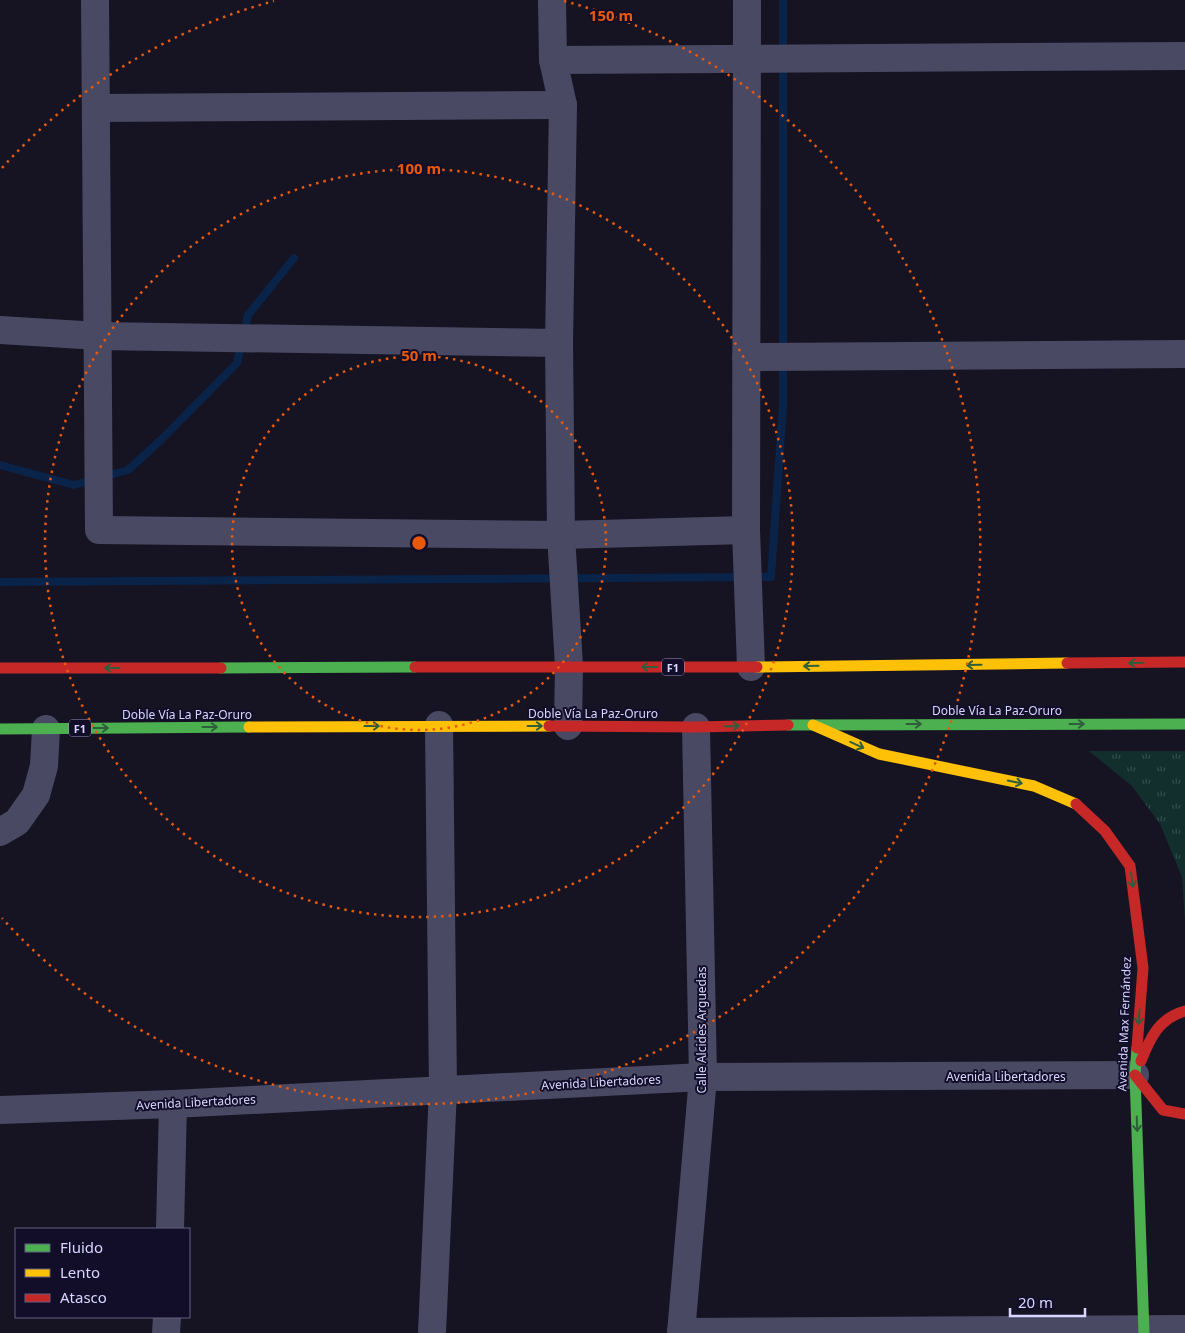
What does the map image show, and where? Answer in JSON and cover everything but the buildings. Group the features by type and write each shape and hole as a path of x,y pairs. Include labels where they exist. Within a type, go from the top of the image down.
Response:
{"main road":[{"name":"F1","path":"0,668 751,667 1185,662"},
{"path":"0,664 12,668"},
{"name":"Doble Vía La Paz-Oruro","path":"0,729 439,725 696,727 1185,724"},
{"name":"Avenida Max Fernández","path":"813,725 880,754 1034,786 1075,803 1105,831 1130,866 1143,968 1135,1075 1144,1331"},
{"path":"1185,1011 1176,1012 1155,1030 1135,1075 1163,1110 1185,1114"}],"street":[{"path":"95,0 99,530 560,535 746,530"},
{"path":"552,0 553,60 562,105 559,343 560,535 570,666 568,726"},
{"path":"747,0 746,530 751,667"},
{"path":"553,60 1185,56"},
{"path":"96,108 562,105"},
{"path":"0,330 99,336 559,343"},
{"path":"746,356 1185,354"},
{"path":"432,1333 443,1090 439,725"},
{"name":"Calle Alcides Arguedas","path":"681,1333 703,1076 696,727"},
{"path":"0,832 17,822 36,795 44,766 46,729"},
{"name":"Avenida Libertadores","path":"0,1110 173,1104 703,1076 1135,1075"},
{"path":"170,1228 173,1104"},
{"path":"166,1333 167,1318"},
{"path":"681,1333 1144,1331 1185,1329"}],"green space":[{"path":"1089,751 1185,751 1185,920 1182,877 1160,824 1132,786"}],"waterway":[{"path":"0,582 771,577 783,405 783,0"},
{"path":"244,332 248,315 294,258"},
{"path":"0,465 74,485 128,470 162,439 237,363 241,344"}],"traffic: fast":[{"path":"221,668 415,667"},
{"path":"788,725 1185,724"},
{"path":"0,729 249,727"},
{"path":"1137,1048 1135,1075 1144,1333"}],"traffic: slow":[{"path":"757,667 1067,663"},
{"path":"813,725 879,754 1034,786 1076,804"},
{"path":"249,727 549,726"}],"traffic: jam":[{"path":"1067,663 1185,662"},
{"path":"415,667 757,667"},
{"path":"0,668 221,668"},
{"path":"549,726 696,727 788,725"},
{"path":"1076,804 1105,831 1130,866 1143,968 1137,1048"},
{"path":"1141,1061 1148,1044 1162,1024 1176,1014 1185,1011"},
{"path":"1135,1075 1163,1110 1185,1114"}]}
